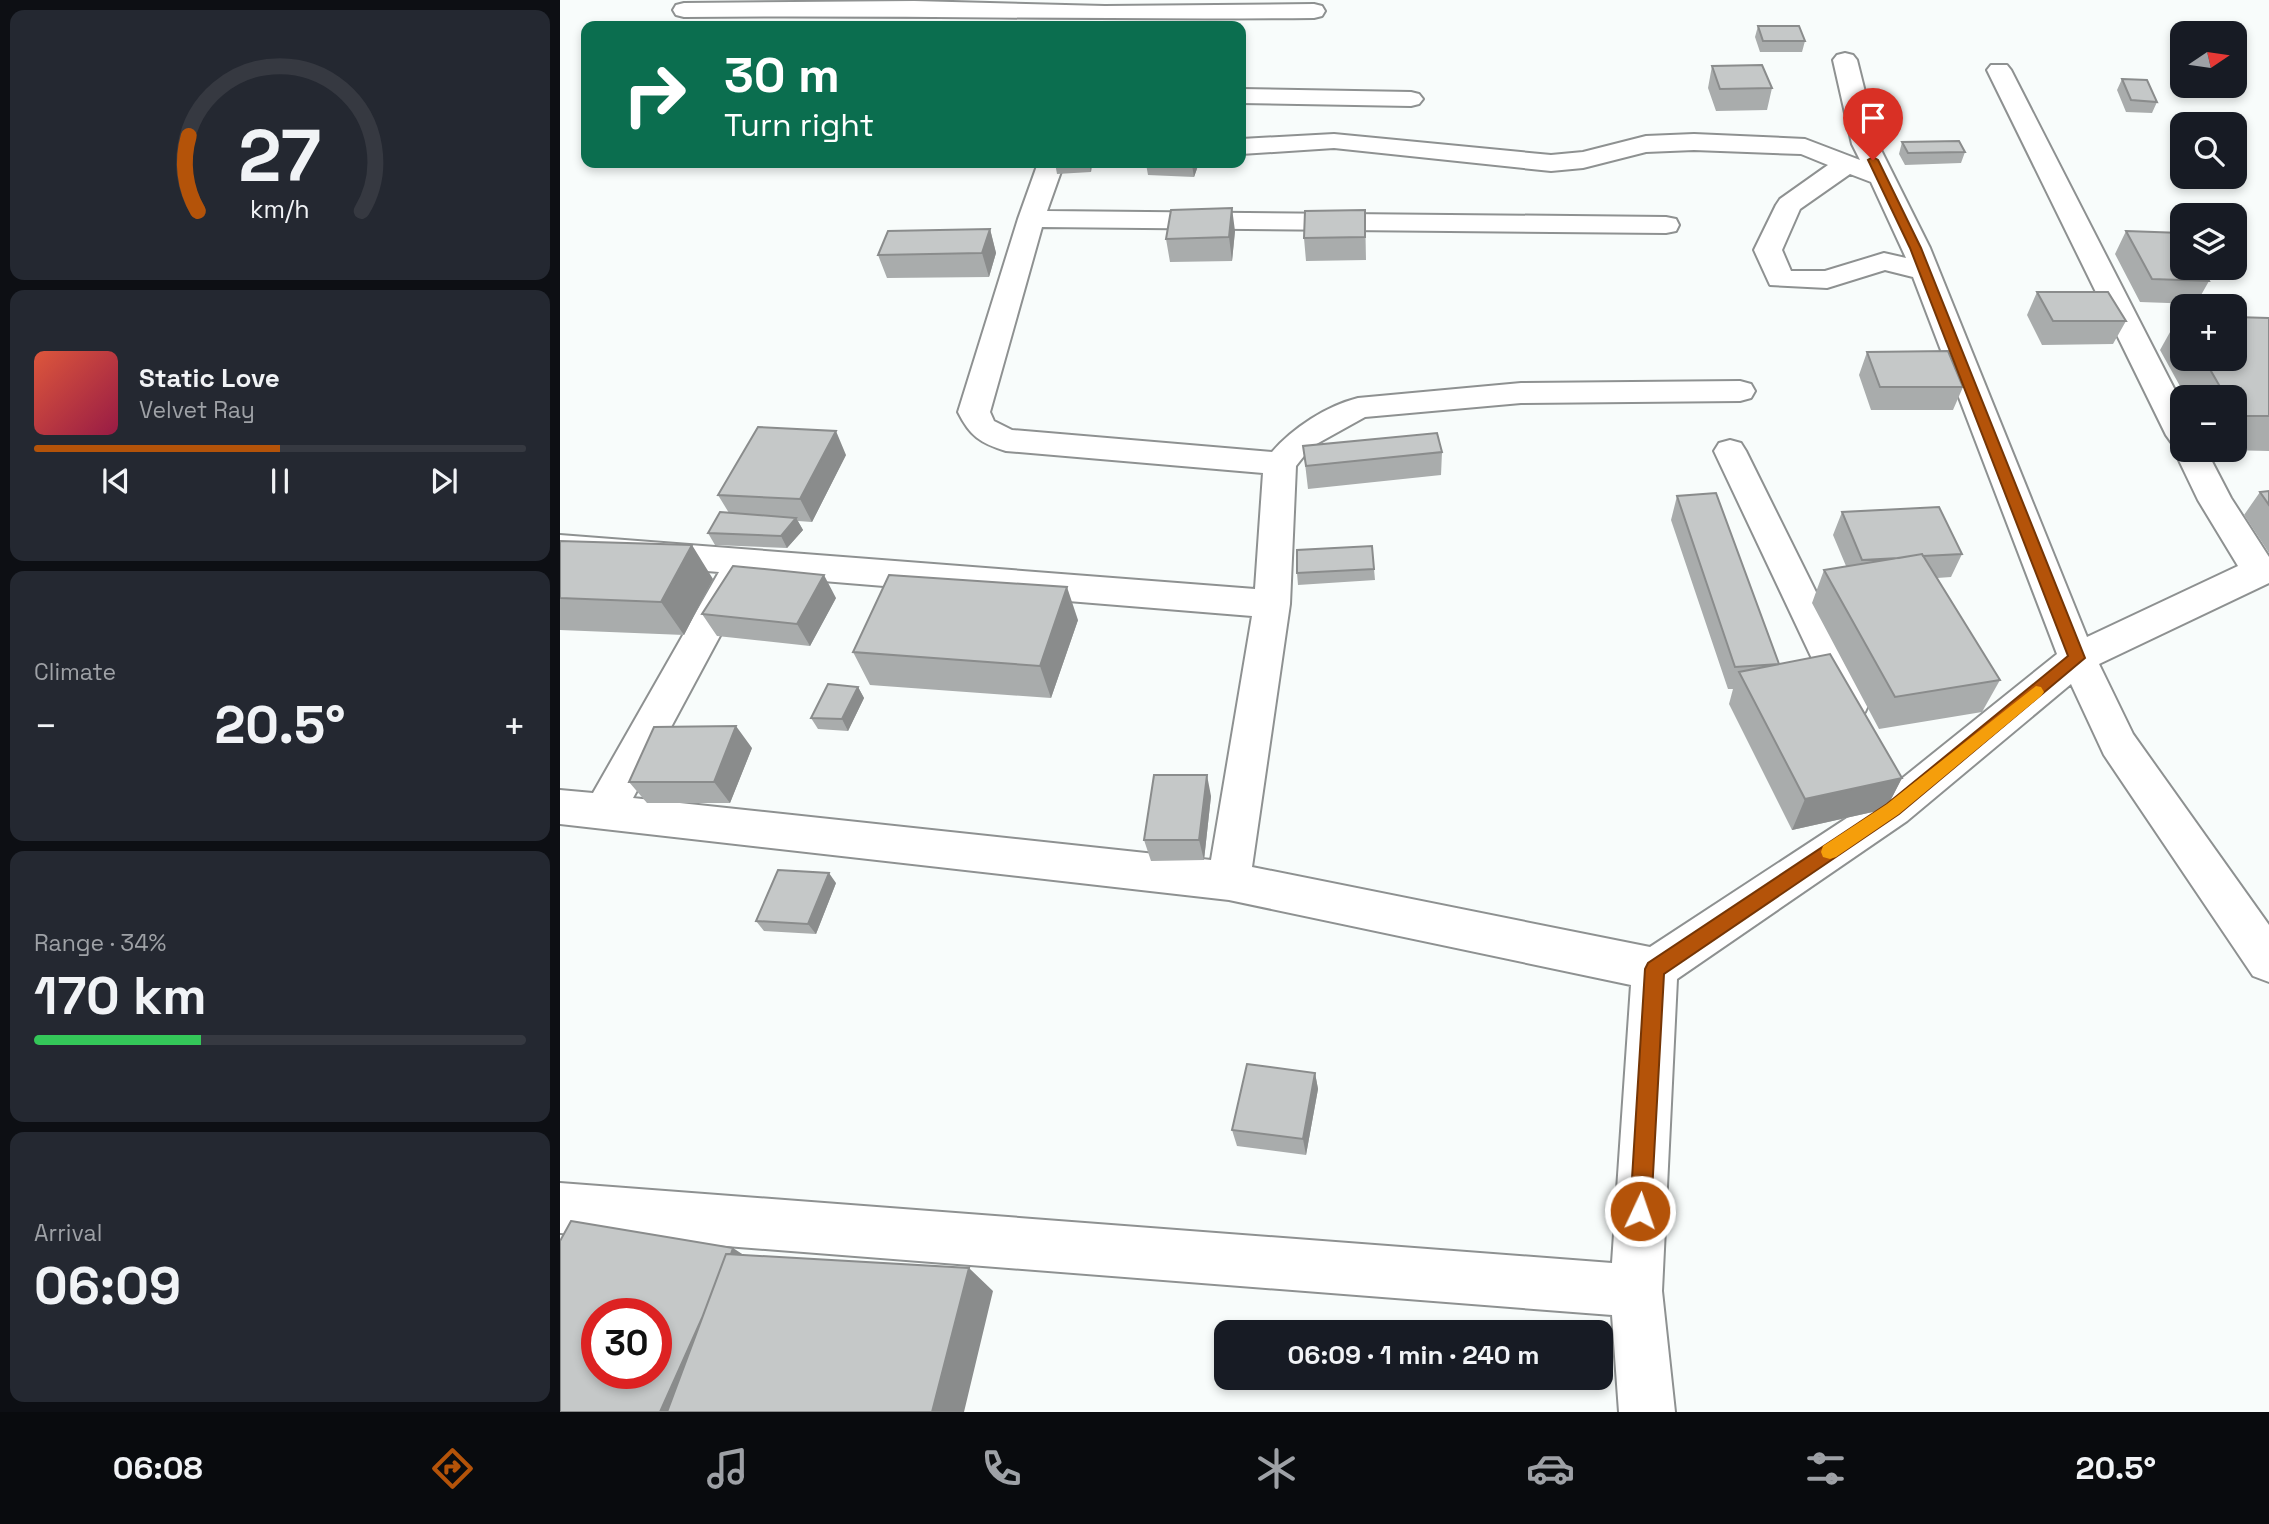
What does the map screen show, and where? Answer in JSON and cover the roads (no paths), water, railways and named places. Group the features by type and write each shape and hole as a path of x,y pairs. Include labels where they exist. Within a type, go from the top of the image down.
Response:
{"street":[{"path":"684,10 914,8 1105,13 1314,10"},
{"path":"1845,60 1865,144 1925,271 2077,658 2118,744 2269,962"},
{"path":"1999,70 2170,411"},
{"path":"1246,96 1411,99"},
{"path":"1246,146 1334,141 1551,163 1583,160 1646,144 1694,142 1805,147 1881,177"},
{"path":"1847,164 1789,205 1768,250 1780,279 1827,279 1884,261 1925,271"},
{"path":"1049,168 1031,219 974,412 982,428 1006,440 1280,464"},
{"path":"1031,219 1666,225"},
{"path":"1228,881 1272,604 1280,464 1300,440 1358,408 1521,393 1740,391"},
{"path":"1730,450 1863,727"},
{"path":"560,807 1228,881 1655,969 1893,790 2077,658 2264,570 2215,500 2195,462"},
{"path":"560,547 1272,604"},
{"path":"604,812 742,561"},
{"path":"1647,1412 1636,1291 1655,969"},
{"path":"560,1208 1636,1291"}]}
